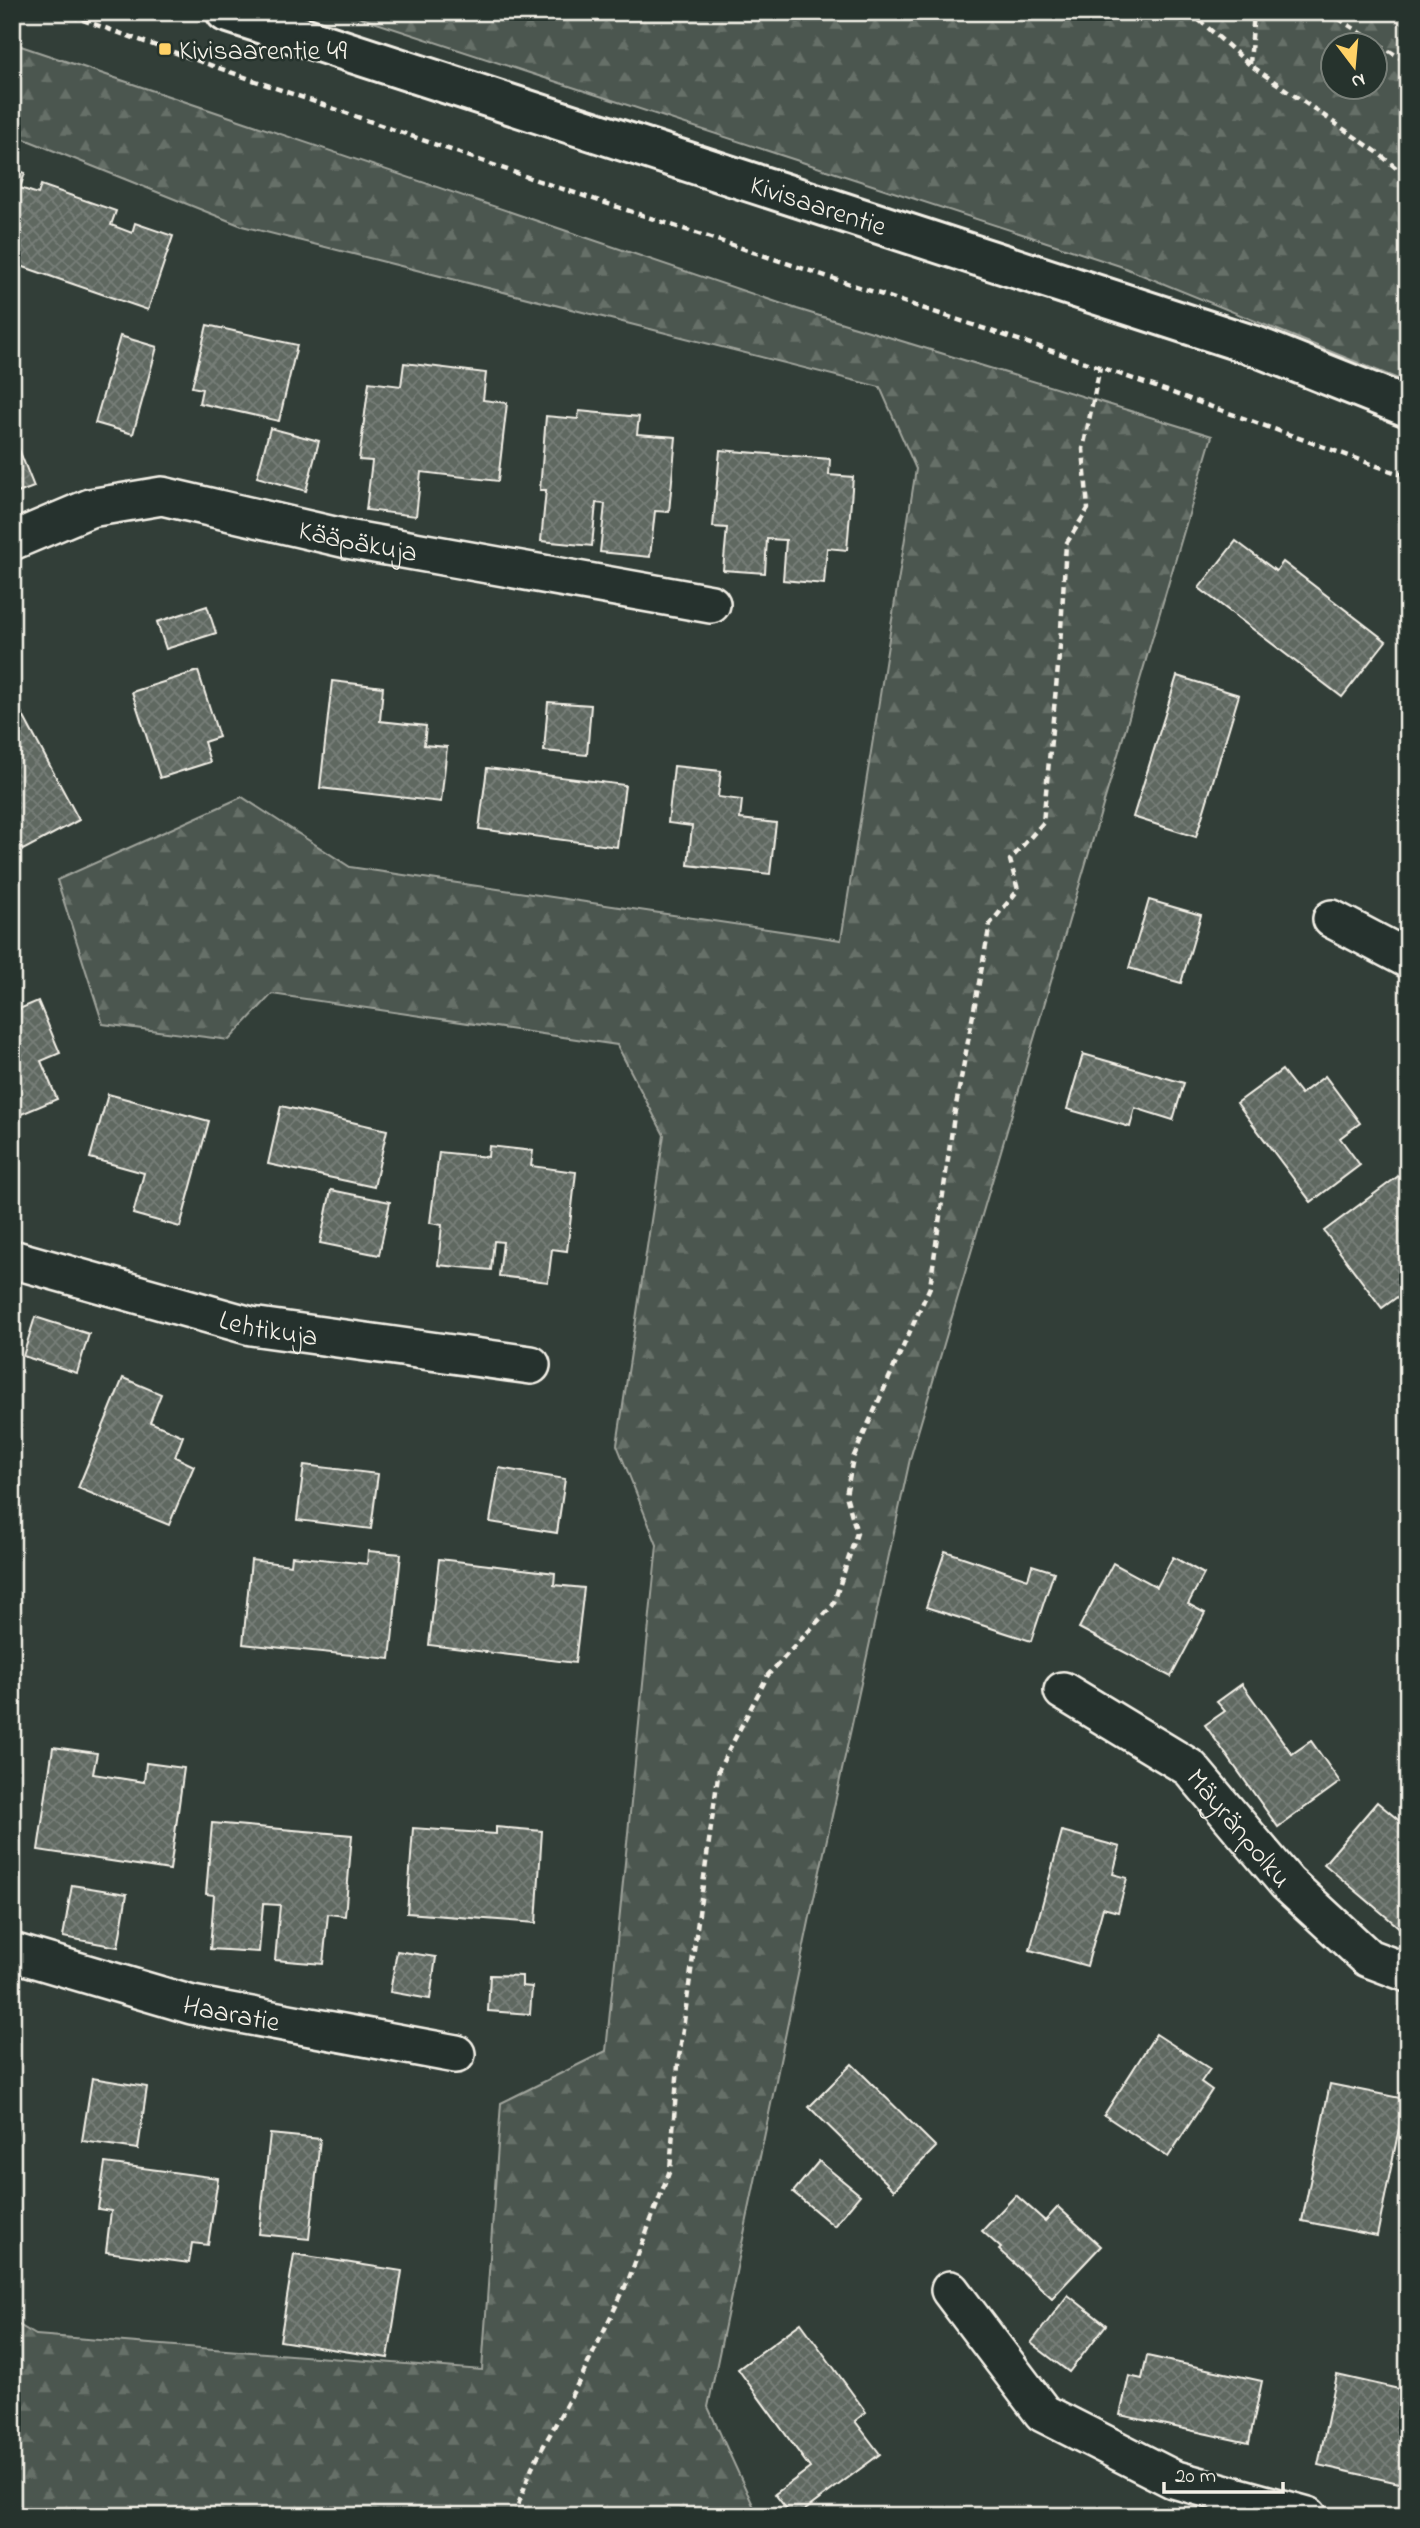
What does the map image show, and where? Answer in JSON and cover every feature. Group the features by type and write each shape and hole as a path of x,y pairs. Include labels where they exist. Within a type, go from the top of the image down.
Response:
{"street":[{"name":"Kivisaarentie","path":"226,12 1255,346 1408,407"},
{"name":"Kääpäkuja","path":"12,541 90,508 162,496 347,539 711,604"},
{"path":"1332,919 1408,959"},
{"name":"Lehtikuja","path":"12,1259 251,1326 531,1365"},
{"name":"Mäyränpolku","path":"1063,1691 1190,1768 1287,1883 1368,1958 1408,1973"},
{"name":"Haaratie","path":"12,1952 192,2005 456,2054"},
{"path":"950,2290 1043,2413 1173,2479 1307,2516"}],"path":[{"path":"60,12 536,180 1100,367 1408,477"},
{"path":"1190,12 1250,65 1377,152 1408,177"},
{"path":"1250,65 1254,12"},
{"path":"1328,12 1408,63"},
{"path":"514,2516 532,2467 582,2376 628,2281 670,2170 678,2065 719,1769 768,1675 833,1605 857,1533 846,1495 853,1458 930,1287 954,1116 990,924 1018,890 1010,860 1043,823 1060,646 1066,544 1088,509 1083,449 1100,367"}],"green space":[{"path":"343,12 1408,12 1408,383 1120,266"},
{"path":"12,43 797,309 1212,436 910,1459 811,1912 708,2407 758,2516 12,2516 12,2321 36,2335 482,2370 501,2103 606,2051 657,1545 617,1445 664,1135 617,1045 272,994 229,1040 103,1024 57,880 242,797 350,867 841,940 916,469 880,387 242,226 12,134"}],"building":[{"path":"12,169 25,173 20,188 38,194 41,185 116,211 111,225 132,233 135,223 173,236 148,310 12,263"},
{"path":"207,325 297,345 279,421 199,403 202,389 192,387"},
{"path":"120,336 157,347 133,434 95,423"},
{"path":"404,363 486,373 483,400 507,403 498,481 421,472 416,516 366,510 372,461 359,460 369,382 401,386"},
{"path":"579,411 639,417 637,434 676,437 669,512 655,511 650,557 600,552 605,504 596,503 592,546 541,541 546,490 540,490 546,416 578,419"},
{"path":"270,428 319,441 306,491 257,477"},
{"path":"12,432 34,487 15,494 12,491"},
{"path":"720,450 830,459 829,475 853,477 847,550 827,548 824,584 783,580 786,540 767,539 765,573 723,570 727,528 713,527"},
{"path":"1236,541 1276,571 1283,562 1386,641 1342,697 1199,588"},
{"path":"207,606 216,633 166,649 157,622"},
{"path":"198,671 219,737 204,742 210,762 160,778 132,692"},
{"path":"1177,676 1239,695 1196,837 1133,817"},
{"path":"332,681 383,687 380,721 426,726 424,745 447,747 441,802 320,788"},
{"path":"548,702 591,705 587,755 544,751"},
{"path":"18,706 79,820 23,850 12,829 12,709"},
{"path":"674,766 721,771 718,797 742,800 740,819 776,823 770,874 688,865 692,826 668,823"},
{"path":"487,768 625,785 617,847 479,829"},
{"path":"1149,900 1201,915 1181,983 1129,968"},
{"path":"12,998 17,1010 38,1001 60,1053 41,1061 57,1099 12,1118"},
{"path":"1083,1054 1184,1083 1173,1120 1135,1108 1130,1127 1067,1109"},
{"path":"1282,1070 1301,1094 1325,1076 1360,1123 1340,1138 1360,1165 1311,1202 1237,1103"},
{"path":"108,1094 209,1121 180,1227 133,1214 144,1173 90,1158"},
{"path":"281,1106 387,1130 374,1187 268,1164"},
{"path":"489,1146 533,1151 531,1166 576,1172 567,1251 552,1249 548,1282 499,1276 503,1242 494,1241 491,1270 438,1265 442,1225 430,1223 439,1152 488,1157"},
{"path":"1408,1169 1408,1248 1401,1253 1408,1262 1408,1289 1382,1308 1324,1231"},
{"path":"331,1190 390,1202 379,1255 320,1243"},
{"path":"35,1317 89,1334 77,1373 23,1356"},
{"path":"123,1378 161,1394 150,1422 183,1436 175,1457 194,1466 169,1525 78,1488"},
{"path":"304,1465 378,1474 371,1529 297,1520"},
{"path":"499,1468 565,1479 557,1533 490,1522"},
{"path":"368,1551 401,1554 390,1659 243,1644 251,1560 291,1565 292,1556 367,1564"},
{"path":"945,1551 1028,1579 1032,1565 1054,1572 1031,1641 926,1607"},
{"path":"1173,1557 1204,1574 1188,1604 1205,1613 1171,1677 1079,1628 1113,1563 1157,1587"},
{"path":"439,1559 555,1573 554,1585 584,1588 575,1663 429,1645"},
{"path":"1242,1684 1292,1754 1311,1741 1340,1782 1278,1827 1205,1725 1225,1711 1217,1702"},
{"path":"53,1747 97,1753 93,1774 144,1782 146,1763 184,1768 170,1870 38,1850"},
{"path":"1377,1802 1408,1828 1408,1935 1324,1864"},
{"path":"212,1823 352,1835 345,1916 328,1914 323,1964 275,1960 280,1905 263,1904 259,1952 210,1949 214,1895 206,1894"},
{"path":"496,1827 542,1831 536,1923 407,1913 413,1828 496,1834"},
{"path":"1062,1831 1120,1847 1113,1874 1127,1878 1118,1912 1103,1908 1087,1966 1030,1950"},
{"path":"72,1885 127,1894 118,1947 63,1937"},
{"path":"397,1951 436,1957 430,1999 390,1992"},
{"path":"490,1975 522,1976 522,1986 532,1987 530,2014 488,2011"},
{"path":"1156,2034 1210,2069 1201,2082 1212,2090 1168,2157 1104,2115"},
{"path":"852,2064 936,2147 894,2190 809,2107"},
{"path":"92,2078 147,2087 138,2149 82,2141"},
{"path":"1330,2084 1405,2099 1377,2236 1302,2221"},
{"path":"12,2115 19,2116 12,2161"},
{"path":"270,2134 320,2139 309,2239 259,2234"},
{"path":"819,2161 860,2195 834,2226 793,2192"},
{"path":"105,2163 218,2178 208,2245 192,2243 189,2263 106,2252 111,2211 98,2209"},
{"path":"1016,2195 1045,2221 1058,2207 1101,2246 1052,2298 982,2231"},
{"path":"294,2254 402,2271 388,2358 280,2341"},
{"path":"1068,2295 1106,2325 1069,2372 1031,2343"},
{"path":"801,2323 866,2412 855,2421 880,2454 797,2516 792,2516 775,2494 810,2468 738,2369"},
{"path":"1147,2356 1262,2381 1249,2443 1120,2415 1129,2376 1142,2379"},
{"path":"1337,2375 1408,2391 1408,2485 1318,2465"}],"place":[{"name":"Kivisaarentie 49","path":"165,49"}]}
